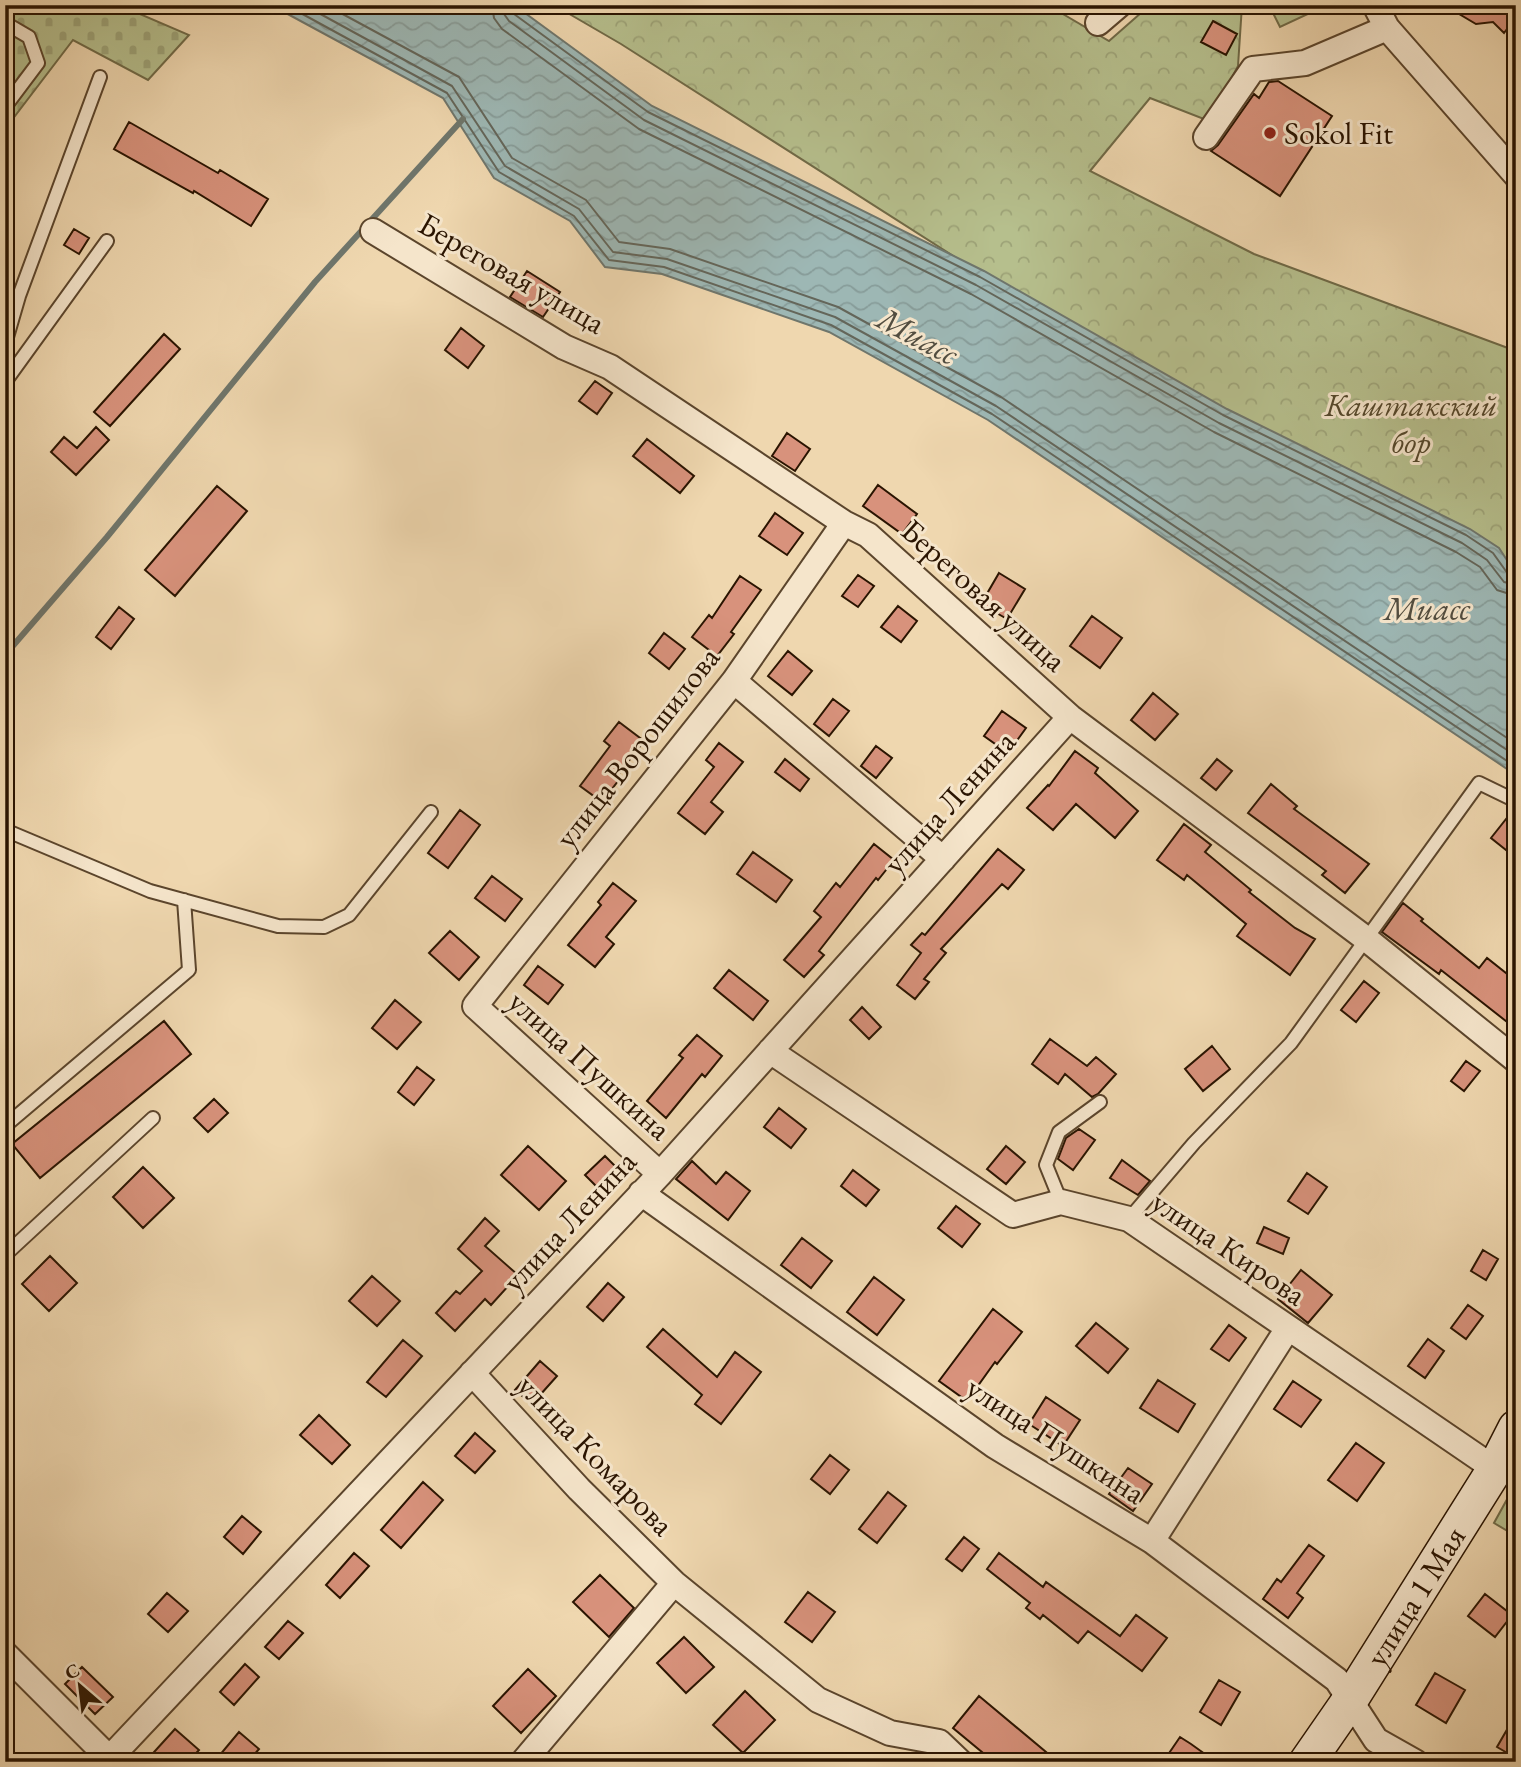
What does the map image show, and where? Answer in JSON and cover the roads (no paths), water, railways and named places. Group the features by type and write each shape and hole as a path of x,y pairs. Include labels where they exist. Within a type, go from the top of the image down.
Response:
{"main road":[{"name":"улица 1 Мая","path":"1307,1762 1350,1700 1495,1469 1516,1428"}],"street":[{"path":"1098,23 1119,5"},
{"path":"1375,5 1387,28 1516,175"},
{"path":"1206,137 1253,69 1305,63 1387,28"},
{"name":"Береговая улица","path":"373,231 564,347 610,367 844,523 868,535 1070,717 1365,938 1516,1060"},
{"name":"улица Ворошилова","path":"475,1006 734,681 844,523"},
{"path":"734,681 943,859"},
{"name":"улица Ленина","path":"109,1761 660,1174 1070,717"},
{"name":"улица Пушкина","path":"475,1006 660,1174"},
{"name":"улица Кирова","path":"770,1051 1013,1215 1061,1202 1129,1219 1495,1469"},
{"name":"улица Пушкина","path":"641,1193 995,1446 1152,1541 1337,1681 1376,1741 1415,1762"},
{"path":"1152,1541 1289,1328"},
{"name":"улица Комарова","path":"472,1373 579,1489 674,1583 818,1700 890,1734 939,1742 960,1762"},
{"name":"улица Комарова","path":"523,1762 674,1583"},
{"path":"5,1654 109,1761"}],"lane":[{"path":"5,23 29,37 38,63 5,107"},
{"path":"5,344 19,296 100,77"},
{"path":"5,382 107,241"},
{"path":"1129,1219 1194,1143 1291,1043 1479,783 1516,801"},
{"path":"5,830 150,891 278,926 324,927 349,915 431,812"},
{"path":"5,1126 189,970 184,900"},
{"path":"1061,1202 1046,1165 1059,1132 1100,1102"},
{"path":"5,1255 153,1118"}],"water":[{"name":"Миасс","path":"271,5 514,5 652,106 984,271 1227,409 1470,529 1499,548 1516,574 1516,775 988,420 829,332 662,274 605,267 570,221 494,178 443,98"}],"waterway":[{"path":"5,655 107,537 315,282 463,119"}],"place":[{"name":"Sokol Fit","path":"1270,133"}],"park label":[{"name":"Каштакский бор","path":"1411,424"}]}
